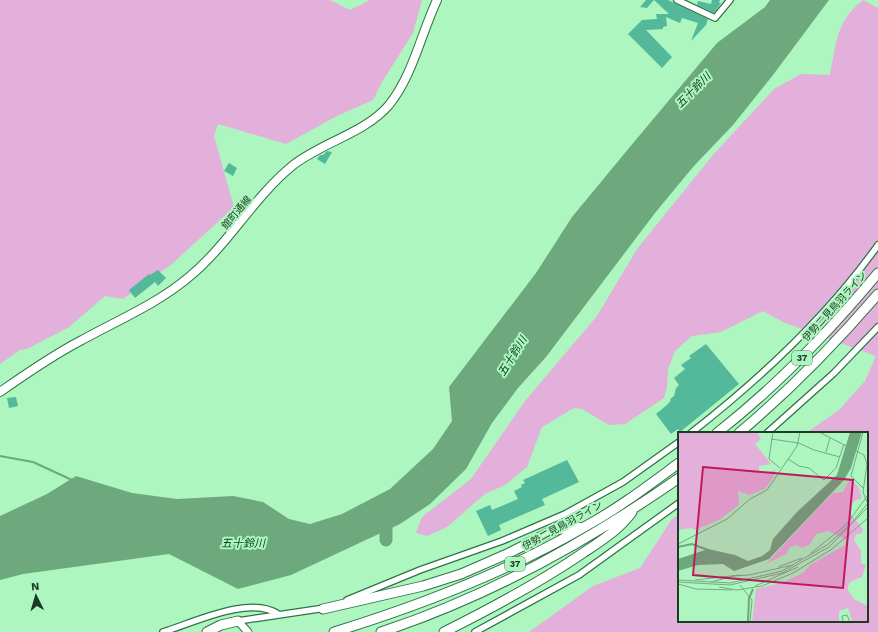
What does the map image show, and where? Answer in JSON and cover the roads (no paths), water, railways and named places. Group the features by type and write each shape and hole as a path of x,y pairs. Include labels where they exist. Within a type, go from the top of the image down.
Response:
{"main road":[{"name":"館町通線","path":"0,392 33,369 81,340 133,314 168,293 190,277 218,249 264,194 290,167 309,154 362,127 375,118 388,105 398,91 437,0"},
{"name":"伊勢二見鳥羽ライン","path":"718,432 805,356 878,273"},
{"name":"37","path":"740,432 773,404 814,364 878,294"},
{"name":"伊勢二見鳥羽ライン","path":"334,632 394,613 513,565 587,526 636,494 678,464"},
{"name":"37","path":"381,632 460,603 517,576 576,544 634,509 678,479"},
{"path":"444,632 517,594 565,566 624,524 634,509"},
{"path":"323,608 423,586 461,574 509,553 554,530 587,526"},
{"path":"207,632 221,625 238,621"}],"street":[{"path":"677,0 715,18 730,0"},
{"path":"692,432 754,381 818,317 861,269 878,245"},
{"path":"768,432 834,373 878,327"},
{"path":"238,621 323,608 420,570 502,541 565,514 623,482 678,443"},
{"path":"474,632 579,575 678,504"},
{"path":"163,632 226,610 269,608 278,614"},
{"path":"238,621 248,632"}],"water":[{"name":"五十鈴川","path":"770,0 829,0 773,75 733,125 693,167 655,213 546,357 518,388 492,423 466,469 430,504 400,524 291,575 238,589 169,554 23,574 0,580 0,516 47,494 76,476 132,493 177,499 233,496 263,502 289,519 310,524 342,514 390,489 433,449 452,421 449,387 536,273 572,217 717,43 765,7"}],"waterway":[{"path":"0,456 33,462 72,480"},
{"path":"386,517 386,540"}]}
